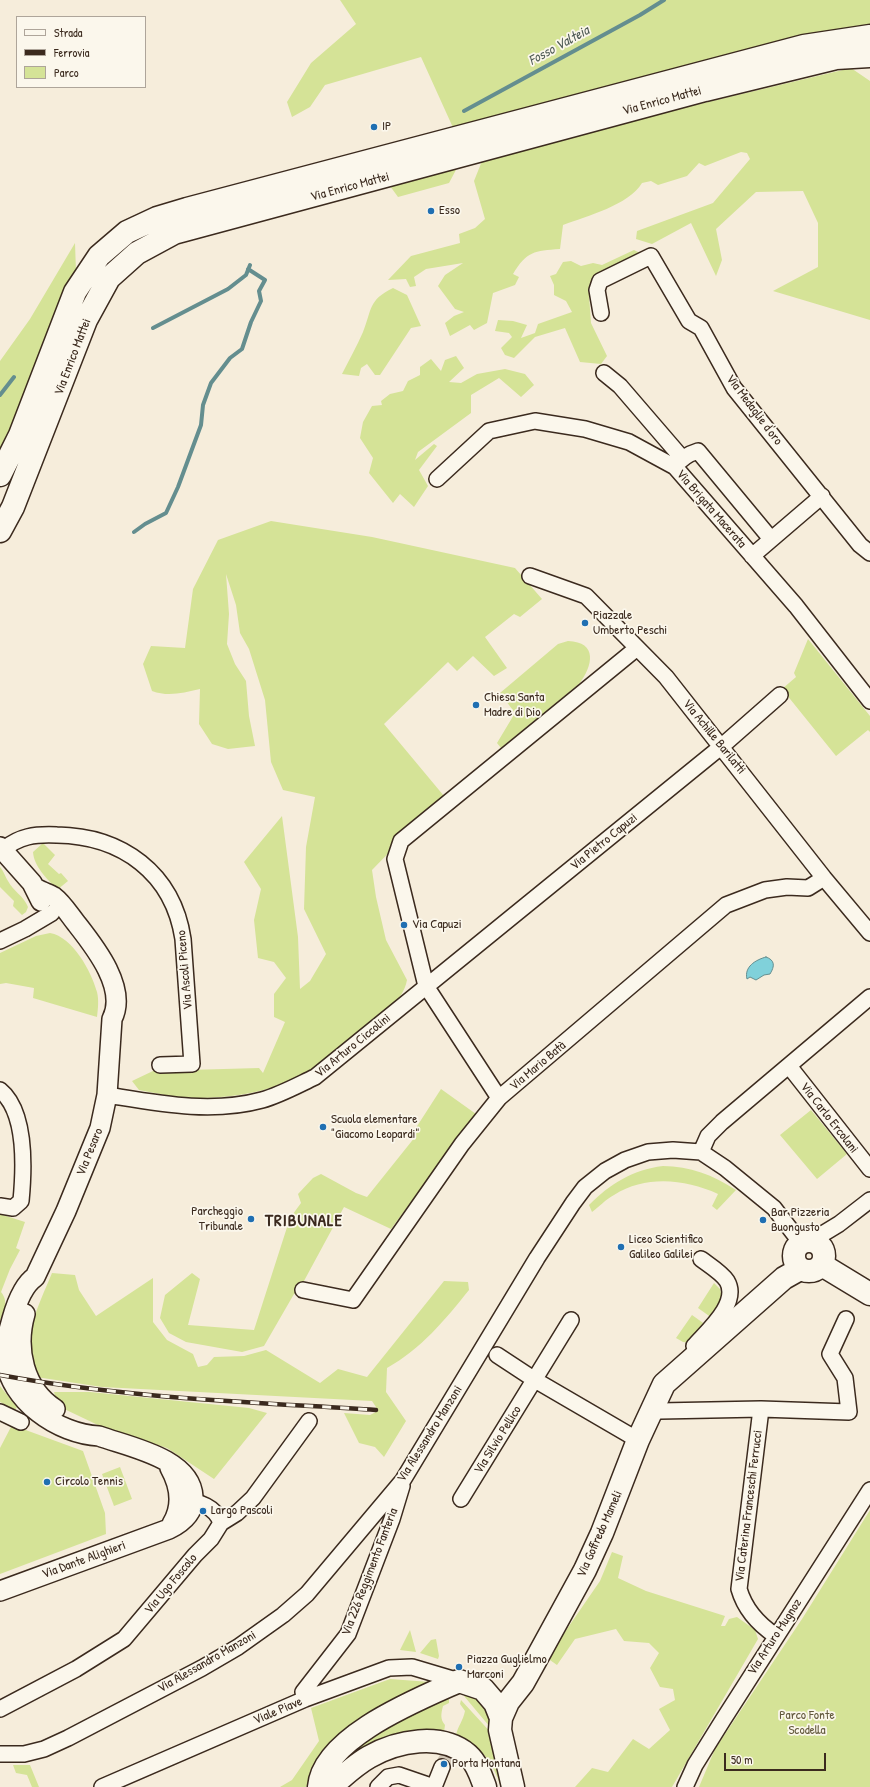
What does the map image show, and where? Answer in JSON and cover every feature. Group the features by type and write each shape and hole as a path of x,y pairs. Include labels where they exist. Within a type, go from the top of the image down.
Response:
{"main road":[{"path":"804,46 870,29"},
{"name":"Via Enrico Mattei","path":"1,473 20,435 75,292 99,256 127,232 157,218 187,208 804,46 870,36"},
{"name":"Via Enrico Mattei","path":"0,531 18,496 86,320 109,278 137,253 168,236 174,233 705,90 836,58 870,56"},
{"path":"805,1257 870,1294"},
{"name":"Via Goffredo Mameli","path":"501,1718 508,1702 530,1670 585,1570 602,1532 651,1409 664,1384 805,1257"},
{"path":"319,1787 321,1776 334,1756 352,1738 380,1719 469,1684 507,1681 530,1670"},
{"path":"469,1684 492,1697 501,1718 500,1730 513,1787"},
{"path":"330,1787 369,1757 386,1749 416,1741 450,1745 460,1750 474,1763 485,1787"}],"street":[{"name":"Via Medaglie d'oro","path":"601,313 597,290 600,281 651,256 689,321 701,328 734,388 860,544 870,553"},
{"path":"604,373 620,386 678,463 690,453 698,451 771,538"},
{"name":"Via Brigata Macerata","path":"437,479 489,431 535,421 585,429 629,442 678,463 752,556 796,606 870,701"},
{"path":"752,556 771,538 822,496"},
{"name":"Via Achille Barilatti","path":"530,576 586,596 666,677 722,746 824,878 870,933"},
{"path":"499,1098 426,986 395,859 401,840 637,648"},
{"name":"Via Pietro Capuzi","path":"426,986 722,746 780,695"},
{"name":"Via Ascoli Piceno","path":"1,848 13,841 30,836 66,835 90,838 124,850 140,861 163,885 175,907 181,923 184,939 192,1064 160,1065"},
{"name":"Via Pesaro","path":"1,848 37,889 53,897 102,956 111,976 116,996 116,1011 112,1019 107,1095 100,1128 66,1211 35,1277 28,1282 14,1312 7,1339 5,1357 13,1382 37,1411 59,1425 87,1436 99,1436 166,1460 187,1478 192,1491 186,1501"},
{"name":"Via Mario Batà","path":"302,1290 353,1300 448,1163 499,1098 726,904 765,890 787,887 808,888 824,878"},
{"name":"Via Pesaro","path":"37,889 41,901 92,961 101,979 108,1014 112,1019"},
{"name":"Via Pesaro","path":"52,913 58,912 65,917 98,957 102,956"},
{"path":"0,941 25,929 52,913"},
{"name":"Via Arturo Ciccolini","path":"107,1095 135,1101 204,1107 241,1104 277,1095 315,1077 426,986"},
{"path":"701,1152 708,1136 722,1122 870,996"},
{"name":"Via Carlo Ercolani","path":"789,1066 870,1169"},
{"path":"0,1090 11,1103 16,1117 23,1146 24,1170 21,1201 13,1208 0,1206"},
{"name":"Via Alessandro Manzoni","path":"0,1754 24,1754 56,1743 202,1668 238,1647 282,1616 307,1594 404,1480 537,1258 585,1187 605,1171 625,1160 648,1152 673,1150 701,1152 725,1168 774,1208 805,1257"},
{"name":"Via Goffredo Mameli","path":"805,1257 839,1224 870,1200"},
{"path":"699,1353 694,1346 726,1309 730,1293 727,1281 701,1259"},
{"path":"651,1409 660,1411 761,1409 849,1412 845,1378 830,1354 846,1319"},
{"name":"Via Silvio Pellico","path":"461,1500 571,1320"},
{"path":"496,1355 535,1380 638,1440"},
{"name":"Via Caterina Franceschi Ferrucci","path":"761,1409 745,1523 738,1589 748,1611 765,1628 776,1636"},
{"path":"0,1412 21,1422"},
{"name":"Via Ugo Foscolo","path":"0,1709 76,1669 124,1639 195,1555 211,1539 221,1523 237,1513 253,1498 309,1421"},
{"name":"Via 226 Reggimento Fanteria","path":"305,1699 302,1692 348,1634 392,1518 404,1480"},
{"name":"Via Arturo Mugnoz","path":"685,1787 695,1765 870,1490"},
{"path":"186,1501 214,1512 219,1516 221,1523"},
{"name":"Via Dante Alighieri","path":"0,1591 169,1529 186,1501"},
{"name":"Viale Piave","path":"102,1787 305,1699 389,1668 412,1667 469,1684"},
{"path":"378,1787 388,1777 399,1775 434,1787 442,1767"}],"green space":[{"path":"340,0 870,0 870,24 455,132 421,57 325,85 310,107 292,117 287,102 311,63 356,24"},
{"path":"851,68 870,81 870,320 773,291 818,267 818,223 803,191 756,192 716,229 722,260 716,276 691,223 652,244 636,239 637,231 713,203 750,159 747,153 741,152 705,166 699,163 687,176 658,185 651,181 642,183 628,198 618,204 563,225 560,249 537,252 527,257 518,266 513,274 519,277 515,285 493,293 487,323 474,330 470,325 450,336 445,323 454,316 464,312 455,309 438,286 445,275 463,263 426,269 414,277 416,286 410,287 406,279 388,280 411,256 460,243 459,234 475,228 485,219 474,181 482,161 666,112"},
{"path":"457,168 449,183 398,197 390,186"},
{"path":"75,243 76,272 58,305 18,414 0,453 0,361 30,319"},
{"path":"634,250 640,253 600,272 589,295 591,323 607,356 601,364 580,362 565,328 535,337 514,358 505,355 501,348 512,337 509,333 495,331 498,320 513,321 527,325 521,338 535,333 538,324 572,312 566,301 554,295 554,285 550,276 556,274 563,262 571,261 581,266 593,263 602,265"},
{"path":"393,288 407,295 421,326 411,328 380,375 375,375 367,364 361,368 359,376 342,374 356,348 372,306 379,297"},
{"path":"456,356 464,368 449,382 461,383 477,374 505,369 525,374 534,385 521,397 499,378 471,395 471,413 418,452 415,460 434,444 437,446 419,470 428,486 414,507 400,494 393,503 369,473 373,458 360,438 363,422 372,406 382,405 381,401 390,394 403,391 408,381 420,375 420,367 431,359 441,371 445,360"},
{"path":"271,521 372,537 515,568 542,599 520,617 514,614 485,637 507,668 494,676 473,656 457,671 448,662 384,724 444,796 372,870 376,897 386,940 407,980 405,988 397,1001 346,1045 326,1060 288,1082 245,1094 220,1097 186,1098 139,1090 132,1081 153,1071 259,1068 263,1073 285,1022 274,1017 274,994 286,978 274,962 258,958 254,920 261,889 244,862 282,816 298,937 300,989 310,981 326,954 304,909 306,847 315,797 283,790 271,762 265,700 249,649 240,633 236,605 226,574 229,614 227,644 235,664 246,681 249,716 255,746 228,749 212,744 199,724 200,689 170,694 152,691 143,664 151,646 185,648 193,589 218,540"},
{"path":"808,639 870,716 870,732 868,730 836,756 782,689 796,677 794,673"},
{"path":"568,641 578,642 588,650 590,663 584,677 579,684 501,748 497,743 515,713 500,693 558,644"},
{"path":"43,843 55,855 48,864 59,874 61,873 68,881 57,890 38,867 34,857 33,852"},
{"path":"0,867 10,885 24,900 28,907 26,912 22,915 13,906 14,901 0,887"},
{"path":"50,933 66,941 86,965 97,992 97,1017 33,998 34,988 6,983 0,984 0,953 36,936"},
{"path":"441,1089 476,1114 391,1229 344,1207 298,1292 294,1294 264,1346 242,1352 186,1342 169,1333 160,1318 165,1295 192,1273 200,1279 188,1325 254,1330 290,1218 301,1203 298,1194 313,1178 321,1174 356,1193 367,1197 415,1137 412,1134"},
{"path":"811,1110 847,1154 817,1179 780,1135"},
{"path":"663,1166 673,1166 701,1172 736,1190 717,1210 712,1206 718,1194 679,1182 652,1182 639,1184 626,1189 605,1201 592,1212 589,1205 613,1184 641,1171"},
{"path":"0,1214 25,1222 16,1248 20,1250 10,1269 1,1292 5,1299 5,1303 0,1321"},
{"path":"52,1273 75,1275 79,1290 96,1316 153,1278 153,1322 167,1340 193,1354 198,1367 207,1365 214,1357 244,1356 266,1350 320,1383 338,1369 367,1377 444,1281 468,1282 469,1290 422,1343 387,1368 386,1392 406,1421 384,1457 375,1447 359,1443 344,1413 370,1415 376,1412 376,1407 372,1401 102,1387 36,1377 31,1364 29,1351 32,1324"},
{"path":"714,1283 720,1289 723,1302 712,1318 698,1308"},
{"path":"692,1315 706,1325 691,1343 683,1342 676,1338"},
{"path":"0,1386 17,1407 15,1410 0,1402"},
{"path":"54,1392 90,1392 249,1408 267,1413 214,1479 167,1448 102,1427 58,1406"},
{"name":"Circolo Tennis","path":"12,1425 83,1451 105,1513 106,1534 0,1574 0,1448"},
{"path":"120,1467 132,1499 114,1506 102,1474"},
{"name":"Parco Fonte Scodella","path":"870,1510 870,1787 699,1787 715,1749 802,1619"},
{"path":"612,1552 623,1556 618,1578 646,1591 725,1616 721,1626 725,1626 729,1619 737,1617 755,1630 758,1639 672,1787 575,1787 592,1768 608,1772 633,1739 649,1749 670,1730 659,1709 675,1700 673,1689 660,1687 650,1668 659,1653 649,1643 624,1641 616,1629 575,1639 557,1665 547,1658 600,1581"},
{"path":"410,1630 416,1652 400,1650"},
{"path":"436,1639 439,1656 438,1659 420,1653 431,1640"},
{"path":"390,1679 430,1682 329,1753 306,1787 280,1787 292,1780 319,1741 311,1708"},
{"path":"464,1692 484,1697 495,1733 464,1696"},
{"path":"449,1697 449,1703 443,1706 441,1716 445,1725 444,1732 429,1730 401,1733 377,1742 341,1766 337,1764 368,1733"},
{"path":"461,1700 494,1736 508,1787 501,1787 489,1761 480,1751 456,1735 465,1711 460,1704"},
{"path":"13,1765 30,1765 39,1787 32,1787 27,1775 16,1773"}],"water":[{"path":"766,957 773,962 773,968 770,974 764,975 756,980 750,977 747,979 747,971 751,965 754,962"}],"waterway":[{"name":"Fosso Valteia","path":"464,111 640,15 664,0"},
{"path":"153,328 228,289 246,275 250,265"},
{"path":"134,532 145,524 166,513 178,487 201,425 203,405 211,383 230,358 242,349 251,322 261,301 259,291 265,280 248,269"},
{"path":"0,395 14,377"}],"tunnel":[{"path":"442,1767 447,1757"}],"railway":[{"path":"0,1375 47,1383 140,1394 376,1410"}],"place":[{"name":"IP","path":"374,127"},
{"name":"Esso","path":"431,211"},
{"name":"Piazzale Umberto Peschi","path":"585,623"},
{"name":"Chiesa Santa Madre di Dio","path":"476,705"},
{"name":"Via Capuzi","path":"404,925"},
{"name":"Scuola elementare \"Giacomo Leopardi\"","path":"323,1127"},
{"name":"Parcheggio Tribunale","path":"251,1219"},
{"name":"Bar Pizzeria Buongusto","path":"763,1220"},
{"name":"Liceo Scientifico Galileo Galilei","path":"621,1247"},
{"name":"Circolo Tennis","path":"47,1482"},
{"name":"Largo Pascoli","path":"203,1511"},
{"name":"Piazza Guglielmo Marconi","path":"459,1667"},
{"name":"Porta Montana","path":"444,1764"}],"district":[{"name":"TRIBUNALE","path":"304,1221"}]}
